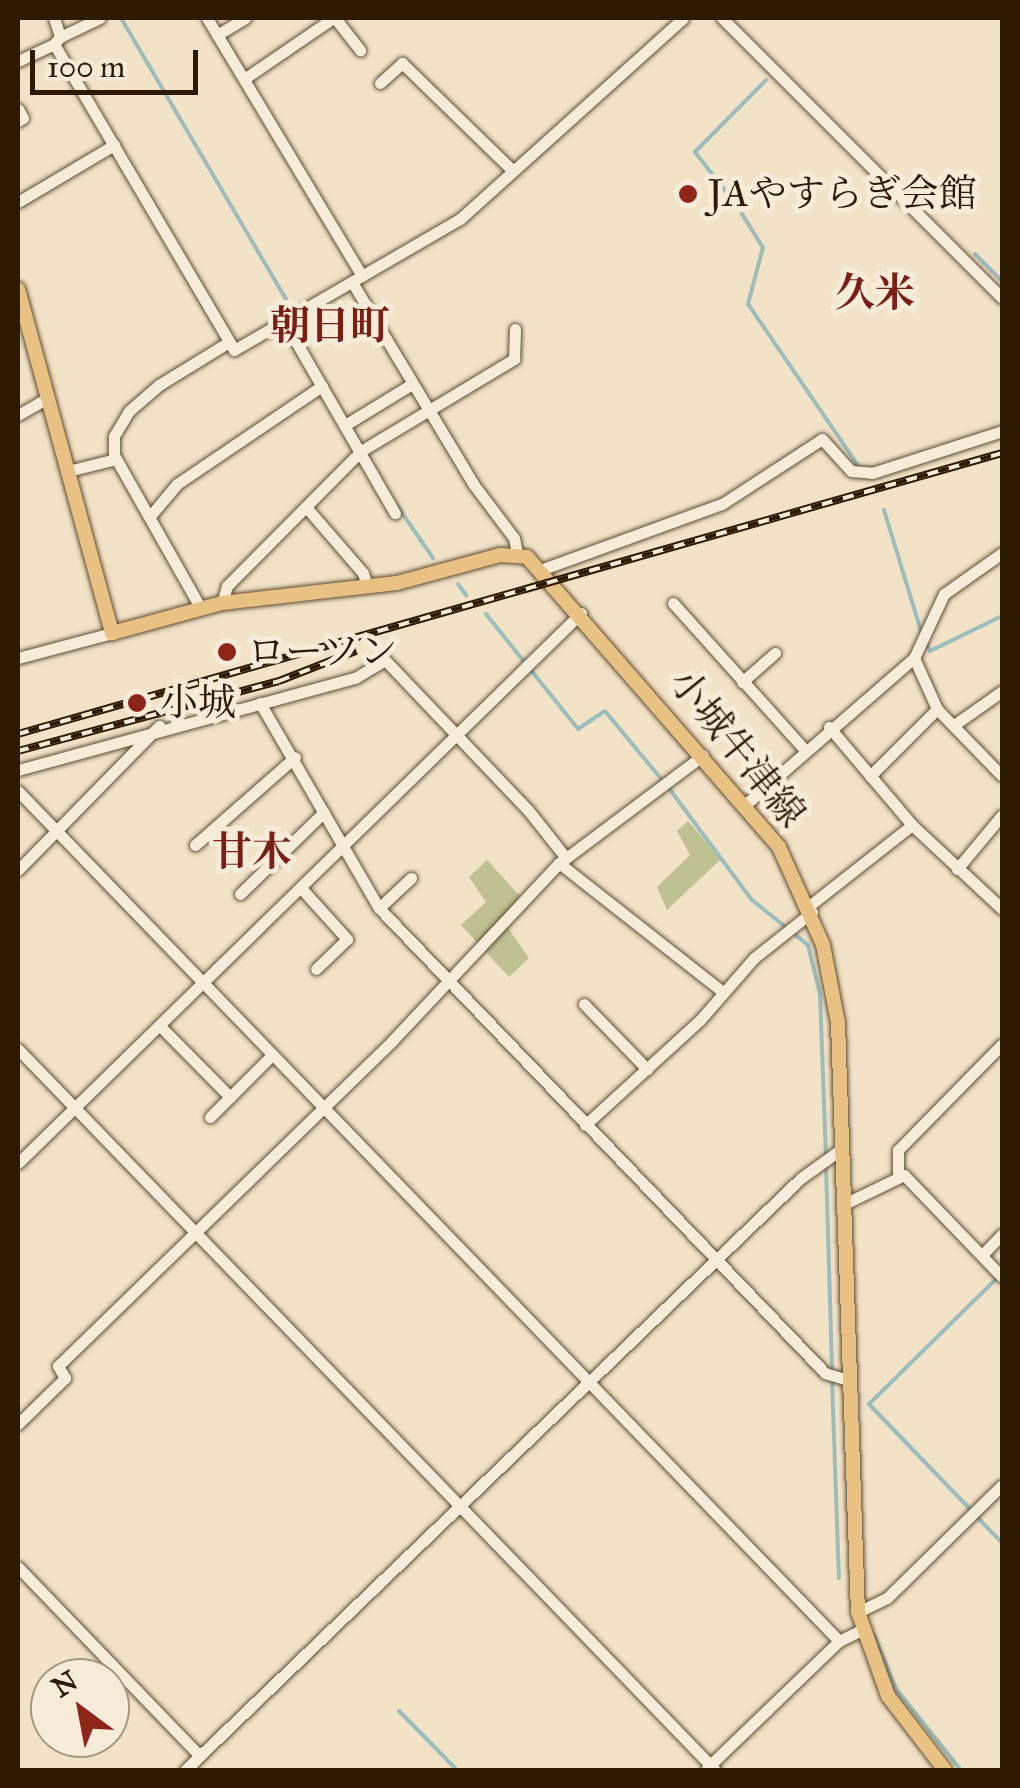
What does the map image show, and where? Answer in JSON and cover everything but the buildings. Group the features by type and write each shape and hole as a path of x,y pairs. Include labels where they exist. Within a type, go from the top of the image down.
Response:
{"main road":[{"path":"18,290 112,633 200,607 366,586 516,554"},
{"name":"小城牛津線","path":"516,554 543,569 746,804 810,909 834,996 830,1155 842,1206 838,1377 858,1612 888,1696 945,1770"}],"street":[{"path":"54,18 57,40 234,350 460,219 684,18"},
{"path":"18,61 100,18"},
{"path":"207,18 357,279 412,384 514,538 516,554"},
{"path":"218,35 244,18"},
{"path":"244,79 334,18 360,50"},
{"path":"722,18 1002,298"},
{"path":"380,84 402,63 512,170"},
{"path":"18,109 23,118 18,122"},
{"path":"18,202 114,145"},
{"path":"284,322 363,450 395,513"},
{"path":"222,603 227,586 363,450 514,359 515,329"},
{"path":"200,607 116,459 114,436 129,411 228,342"},
{"path":"345,425 412,384"},
{"path":"151,515 176,484 322,386"},
{"path":"18,415 48,398"},
{"path":"543,569 722,504 822,440 851,471 872,473 1002,431"},
{"path":"68,471 116,459"},
{"path":"306,507 363,572 366,586"},
{"path":"746,804 829,727 914,658 958,579 1002,553"},
{"path":"673,604 804,749"},
{"path":"18,1163 581,613"},
{"path":"18,658 112,633"},
{"path":"742,682 774,653"},
{"path":"914,658 937,709 1002,776"},
{"path":"18,770 159,726 355,678 385,660 458,735 562,860 723,992"},
{"path":"954,725 1002,691"},
{"path":"260,703 379,908 717,1260 838,1377"},
{"path":"870,776 937,709"},
{"path":"18,870 159,726"},
{"path":"829,727 912,824 1001,906"},
{"path":"18,1424 65,1378 58,1366 323,1108 562,860 703,754"},
{"path":"195,845 294,758"},
{"path":"18,792 838,1641"},
{"path":"18,816 30,804"},
{"path":"240,894 324,812"},
{"path":"957,868 1002,815"},
{"path":"586,1125 790,927 912,824"},
{"path":"379,908 411,878"},
{"path":"300,888 347,939 316,968"},
{"path":"584,1004 647,1069"},
{"path":"160,1026 230,1096"},
{"path":"1002,1044 898,1150 898,1172 1002,1277"},
{"path":"19,1054 195,1231 710,1769 838,1641 862,1630"},
{"path":"210,1117 271,1056"},
{"path":"185,1770 830,1155"},
{"path":"842,1206 898,1172"},
{"path":"982,1256 1002,1234"},
{"path":"858,1612 887,1598 1002,1485"},
{"path":"18,1567 200,1756"}],"green space":[{"path":"688,821 721,859 667,910 657,887 690,855 677,831"},
{"path":"487,860 520,896 502,919 529,958 509,977 461,925 486,902 469,877"}],"waterway":[{"path":"121,18 291,308"},
{"path":"733,201 695,152 766,80"},
{"path":"742,214 763,247 748,304 857,464"},
{"path":"975,254 1002,281"},
{"path":"398,507 433,558"},
{"path":"884,510 922,634"},
{"path":"458,584 466,595"},
{"path":"486,614 578,729 605,711 662,780"},
{"path":"926,643 930,651 1002,616"},
{"path":"668,787 752,900 808,945 820,994 826,1156"},
{"path":"826,1166 832,1371"},
{"path":"969,1508 869,1404 995,1280"},
{"path":"832,1380 839,1578"},
{"path":"978,1518 1002,1543"},
{"path":"874,1635 896,1689 961,1770"},
{"path":"399,1711 457,1770"}],"railway":[{"path":"18,734 1002,453"},
{"path":"18,751 279,681 356,651"}],"place":[{"name":"JAやすらぎ会館","path":"688,194"},
{"name":"ローソン","path":"227,652"},
{"name":"小城","path":"137,703"}],"district":[{"name":"久米","path":"875,293"},
{"name":"朝日町","path":"330,326"},
{"name":"甘木","path":"252,852"}]}
